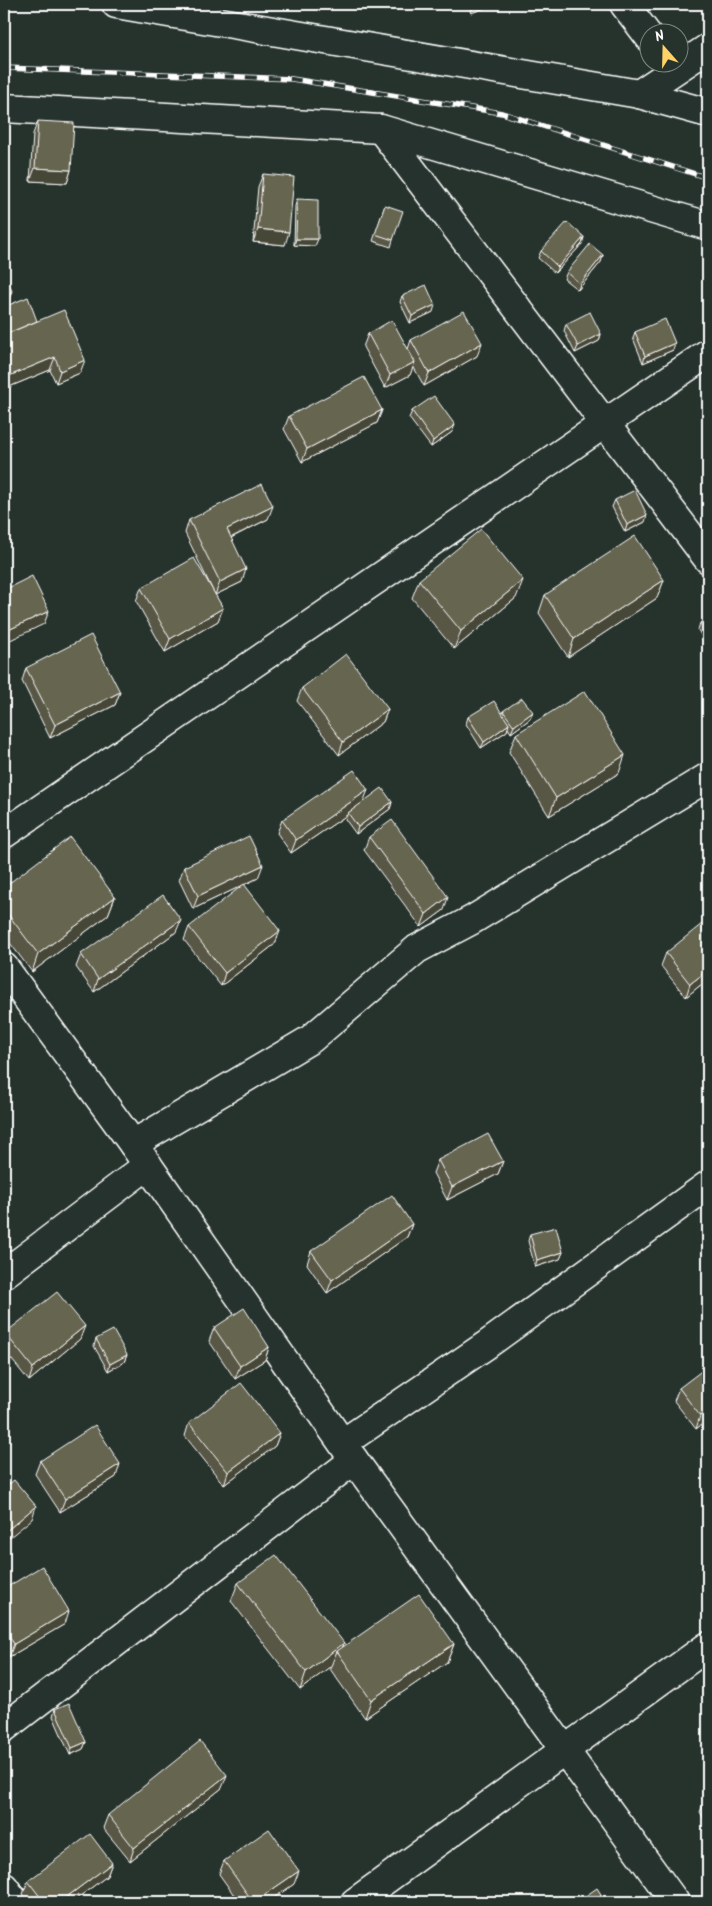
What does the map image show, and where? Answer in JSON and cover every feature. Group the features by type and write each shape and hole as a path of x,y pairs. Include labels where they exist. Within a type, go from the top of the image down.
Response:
{"street":[{"path":"116,4 640,94 708,113"},
{"path":"624,4 640,25"},
{"path":"690,57 708,48"},
{"path":"640,94 665,72"},
{"path":"4,108 381,129 708,226"},
{"path":"381,129 708,559"},
{"path":"4,834 708,353"},
{"path":"4,1274 141,1154 311,1039 417,949 472,920 708,776"},
{"path":"4,967 141,1154 349,1452 675,1902"},
{"path":"4,1728 349,1452 485,1346 708,1185"},
{"path":"355,1902 563,1749 708,1646"},
{"path":"4,1887 15,1902"}],"building":[{"path":"38,121 74,123 71,170 35,168"},
{"path":"263,174 294,177 289,232 258,229"},
{"path":"297,199 318,200 318,239 296,239"},
{"path":"385,205 403,211 393,240 375,234"},
{"path":"567,222 584,237 558,267 541,251"},
{"path":"590,244 603,255 580,284 567,272"},
{"path":"4,271 12,291 4,294"},
{"path":"426,285 435,305 412,316 402,296"},
{"path":"28,297 37,321 6,334 4,307"},
{"path":"64,310 85,360 60,371 55,357 4,378 4,335"},
{"path":"464,311 482,343 429,373 411,340"},
{"path":"590,312 601,334 578,346 566,324"},
{"path":"665,319 675,343 645,356 635,332"},
{"path":"392,320 415,362 390,375 368,334"},
{"path":"364,377 382,410 307,449 289,416"},
{"path":"434,396 455,425 433,441 412,411"},
{"path":"262,484 273,506 227,529 246,569 220,582 189,520"},
{"path":"635,490 647,515 627,525 615,500"},
{"path":"481,529 523,580 461,631 419,580"},
{"path":"635,536 664,580 574,639 545,595"},
{"path":"194,558 223,608 170,639 141,588"},
{"path":"32,576 49,611 4,632 4,590"},
{"path":"708,618 708,636 700,623"},
{"path":"91,635 120,692 55,725 26,668"},
{"path":"346,654 388,709 343,742 302,688"},
{"path":"585,691 625,755 556,798 516,734"},
{"path":"522,698 533,712 514,726 503,711"},
{"path":"494,701 509,724 484,742 468,717"},
{"path":"354,770 368,790 296,840 282,820"},
{"path":"382,788 392,802 358,827 348,813"},
{"path":"392,820 448,897 426,914 369,837"},
{"path":"249,836 263,865 198,896 184,867"},
{"path":"70,837 115,897 38,954 4,909 4,887"},
{"path":"244,884 280,931 225,973 189,927"},
{"path":"163,895 181,920 98,979 81,954"},
{"path":"708,919 708,970 690,984 666,953"},
{"path":"488,1134 503,1161 452,1187 438,1160"},
{"path":"392,1195 412,1224 332,1280 311,1251"},
{"path":"556,1227 563,1252 537,1260 530,1234"},
{"path":"57,1292 85,1326 33,1368 5,1333"},
{"path":"244,1308 269,1347 240,1366 214,1328"},
{"path":"113,1330 127,1355 110,1364 96,1339"},
{"path":"708,1366 708,1410 700,1416 679,1388"},
{"path":"241,1383 280,1433 228,1472 189,1423"},
{"path":"95,1425 120,1464 65,1499 40,1461"},
{"path":"14,1480 36,1506 4,1533 4,1488"},
{"path":"276,1555 344,1643 306,1672 238,1583"},
{"path":"42,1566 69,1611 14,1644 4,1627 4,1589"},
{"path":"419,1594 454,1644 371,1700 337,1651"},
{"path":"69,1703 86,1742 72,1748 55,1709"},
{"path":"200,1741 227,1775 134,1848 108,1815"},
{"path":"269,1829 299,1871 253,1902 224,1861"},
{"path":"90,1834 112,1863 60,1902 44,1902 28,1881"},
{"path":"597,1888 606,1902 577,1902"}],"railway":[{"path":"4,68 292,79 502,113 708,178"}]}
